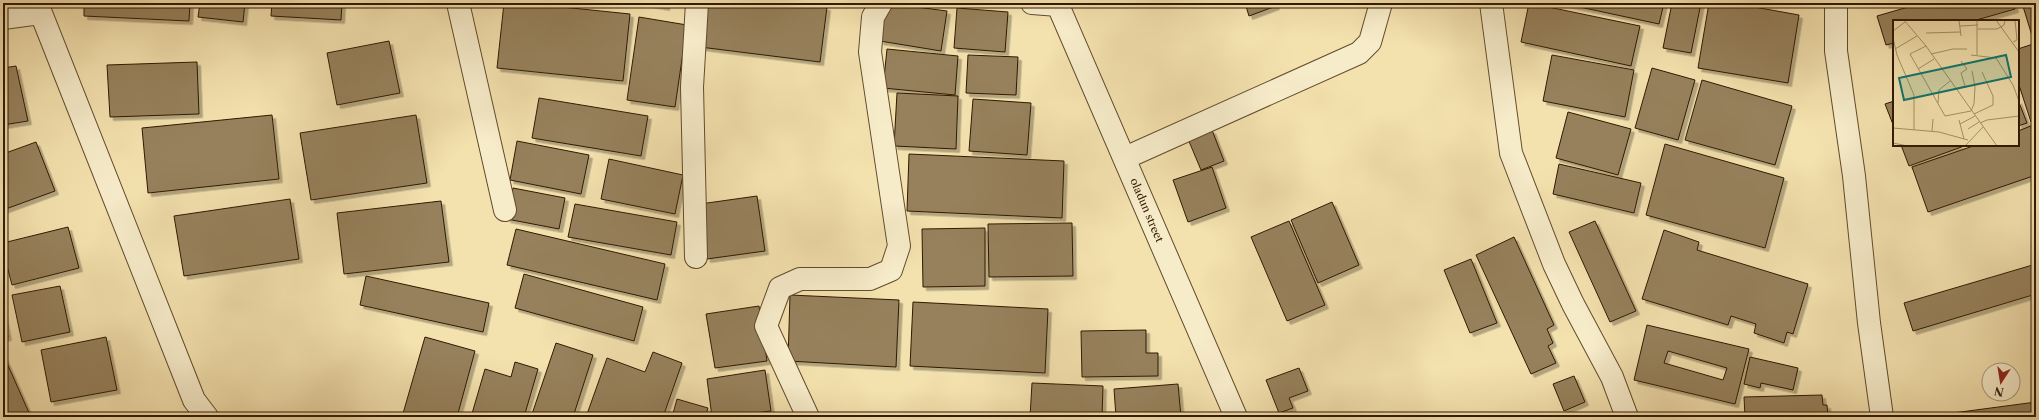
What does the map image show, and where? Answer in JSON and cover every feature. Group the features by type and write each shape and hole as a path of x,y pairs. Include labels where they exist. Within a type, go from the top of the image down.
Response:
{"street":[{"path":"458,3 505,210"},
{"path":"696,257 692,87 697,3"},
{"path":"808,417 766,326 780,288 800,279 870,279 891,270 899,246 870,52 873,17 881,3"},
{"path":"1032,3 1058,4"},
{"path":"1125,158 1359,53 1370,42 1381,3"},
{"path":"1492,3 1511,153 1554,264 1573,304 1612,377 1627,417"},
{"path":"1836,3 1836,51 1854,176 1869,323 1882,417"},
{"name":"oladun street","path":"1058,4 1236,417"},
{"path":"3,18 38,8 194,400 207,417"}],"building":[{"path":"84,3 190,3 189,21 84,16"},
{"path":"200,3 245,3 243,22 198,17"},
{"path":"272,3 342,3 341,20 271,16"},
{"path":"504,3 523,3 630,14 623,81 497,68"},
{"path":"645,3 667,3 666,7"},
{"path":"706,3 795,3 827,7 820,62 700,47"},
{"path":"886,3 947,11 941,51 880,41"},
{"path":"1245,3 1275,3 1276,6 1249,16"},
{"path":"1529,3 1640,26 1631,66 1521,42"},
{"path":"1561,3 1664,3 1659,24"},
{"path":"1672,3 1701,3 1691,53 1663,48"},
{"path":"1709,3 1732,3 1799,15 1788,83 1698,68"},
{"path":"1922,3 2014,3 2015,9 1976,20 1893,20 1893,43 1886,45 1877,16"},
{"path":"2022,3 2036,3 2036,38 2033,39"},
{"path":"957,8 1008,12 1005,52 954,48"},
{"path":"639,17 687,25 675,107 627,100"},
{"path":"389,41 400,93 337,105 327,53"},
{"path":"2036,43 2036,120 2031,122 2019,85 2019,49"},
{"path":"887,49 958,56 955,95 883,88"},
{"path":"968,55 1018,57 1016,95 966,93"},
{"path":"1552,55 1634,70 1625,117 1543,101"},
{"path":"197,62 199,114 110,117 107,65"},
{"path":"16,66 28,121 3,125 3,68"},
{"path":"1652,68 1695,80 1678,140 1635,128"},
{"path":"1702,80 1792,106 1775,165 1685,140"},
{"path":"897,93 958,96 956,149 894,146"},
{"path":"539,98 648,116 641,156 532,138"},
{"path":"973,99 1031,103 1027,155 969,151"},
{"path":"1893,101 1893,124 1885,104"},
{"path":"2019,103 2027,123 2019,126"},
{"path":"1568,112 1631,129 1618,175 1556,158"},
{"path":"272,115 279,179 148,193 142,128"},
{"path":"416,115 427,183 311,200 300,133"},
{"path":"2036,124 2036,175 1928,212 1912,167 1973,146 2019,146 2019,131"},
{"path":"1212,130 1224,161 1201,170 1188,139"},
{"path":"517,141 589,155 581,194 510,180"},
{"path":"36,142 55,191 3,210 3,154"},
{"path":"1665,144 1784,178 1765,248 1646,215"},
{"path":"1901,146 1964,146 1909,166"},
{"path":"909,154 1064,161 1062,218 907,211"},
{"path":"609,159 683,175 675,214 601,199"},
{"path":"1559,164 1641,183 1634,213 1553,194"},
{"path":"1212,167 1226,208 1188,222 1173,180"},
{"path":"513,188 565,198 559,229 507,219"},
{"path":"757,196 765,251 707,259 700,204"},
{"path":"290,199 299,259 184,276 174,216"},
{"path":"441,201 449,262 344,274 337,213"},
{"path":"1332,202 1359,265 1318,283 1291,220"},
{"path":"575,204 677,222 671,255 568,237"},
{"path":"1289,221 1325,305 1287,321 1251,237"},
{"path":"1595,221 1636,311 1610,322 1569,232"},
{"path":"1072,223 1073,276 989,277 988,224"},
{"path":"68,227 79,268 12,285 3,251 3,243"},
{"path":"985,228 985,286 923,287 922,229"},
{"path":"516,229 665,264 657,300 507,265"},
{"path":"1664,230 1699,242 1697,250 1808,284 1793,334 1787,332 1784,343 1754,333 1756,324 1731,316 1728,325 1642,299"},
{"path":"1514,237 1554,325 1547,329 1553,343 1548,346 1556,363 1531,374 1476,255"},
{"path":"1471,259 1497,323 1470,333 1444,270"},
{"path":"2036,264 2036,294 1913,331 1904,303"},
{"path":"524,274 643,307 634,341 515,308"},
{"path":"366,276 489,303 483,332 360,305"},
{"path":"60,286 70,332 22,342 12,295"},
{"path":"790,295 899,300 896,367 788,361"},
{"path":"913,302 1048,309 1045,373 910,366"},
{"path":"759,306 767,361 715,368 706,314"},
{"path":"3,311 8,337 3,338"},
{"path":"1647,325 1749,349 1735,404 1634,380","holes":["1668,351 1727,368 1723,380 1664,363"]},
{"path":"1146,330 1146,353 1158,353 1158,376 1082,377 1081,331"},
{"path":"106,337 117,390 51,402 41,350"},
{"path":"425,337 475,351 457,417 402,417"},
{"path":"556,343 593,355 573,417 531,417"},
{"path":"653,352 682,363 663,417 586,417 607,358 645,372"},
{"path":"3,354 30,415 26,417 3,417"},
{"path":"1750,357 1798,368 1793,390 1761,383 1760,388 1744,384"},
{"path":"515,362 538,369 524,417 471,417 485,369 511,377"},
{"path":"1299,368 1308,391 1289,398 1293,408 1279,413 1266,380"},
{"path":"765,370 771,411 727,417 712,417 707,379"},
{"path":"1574,376 1585,402 1564,411 1553,384"},
{"path":"1032,383 1103,386 1102,417 1030,417"},
{"path":"1178,384 1181,417 1116,417 1114,389"},
{"path":"1822,395 1823,405 1827,405 1828,417 1745,417 1744,397"},
{"path":"677,399 708,408 705,417 672,417"},
{"path":"2036,402 2036,417 1938,417 1938,415"}]}
